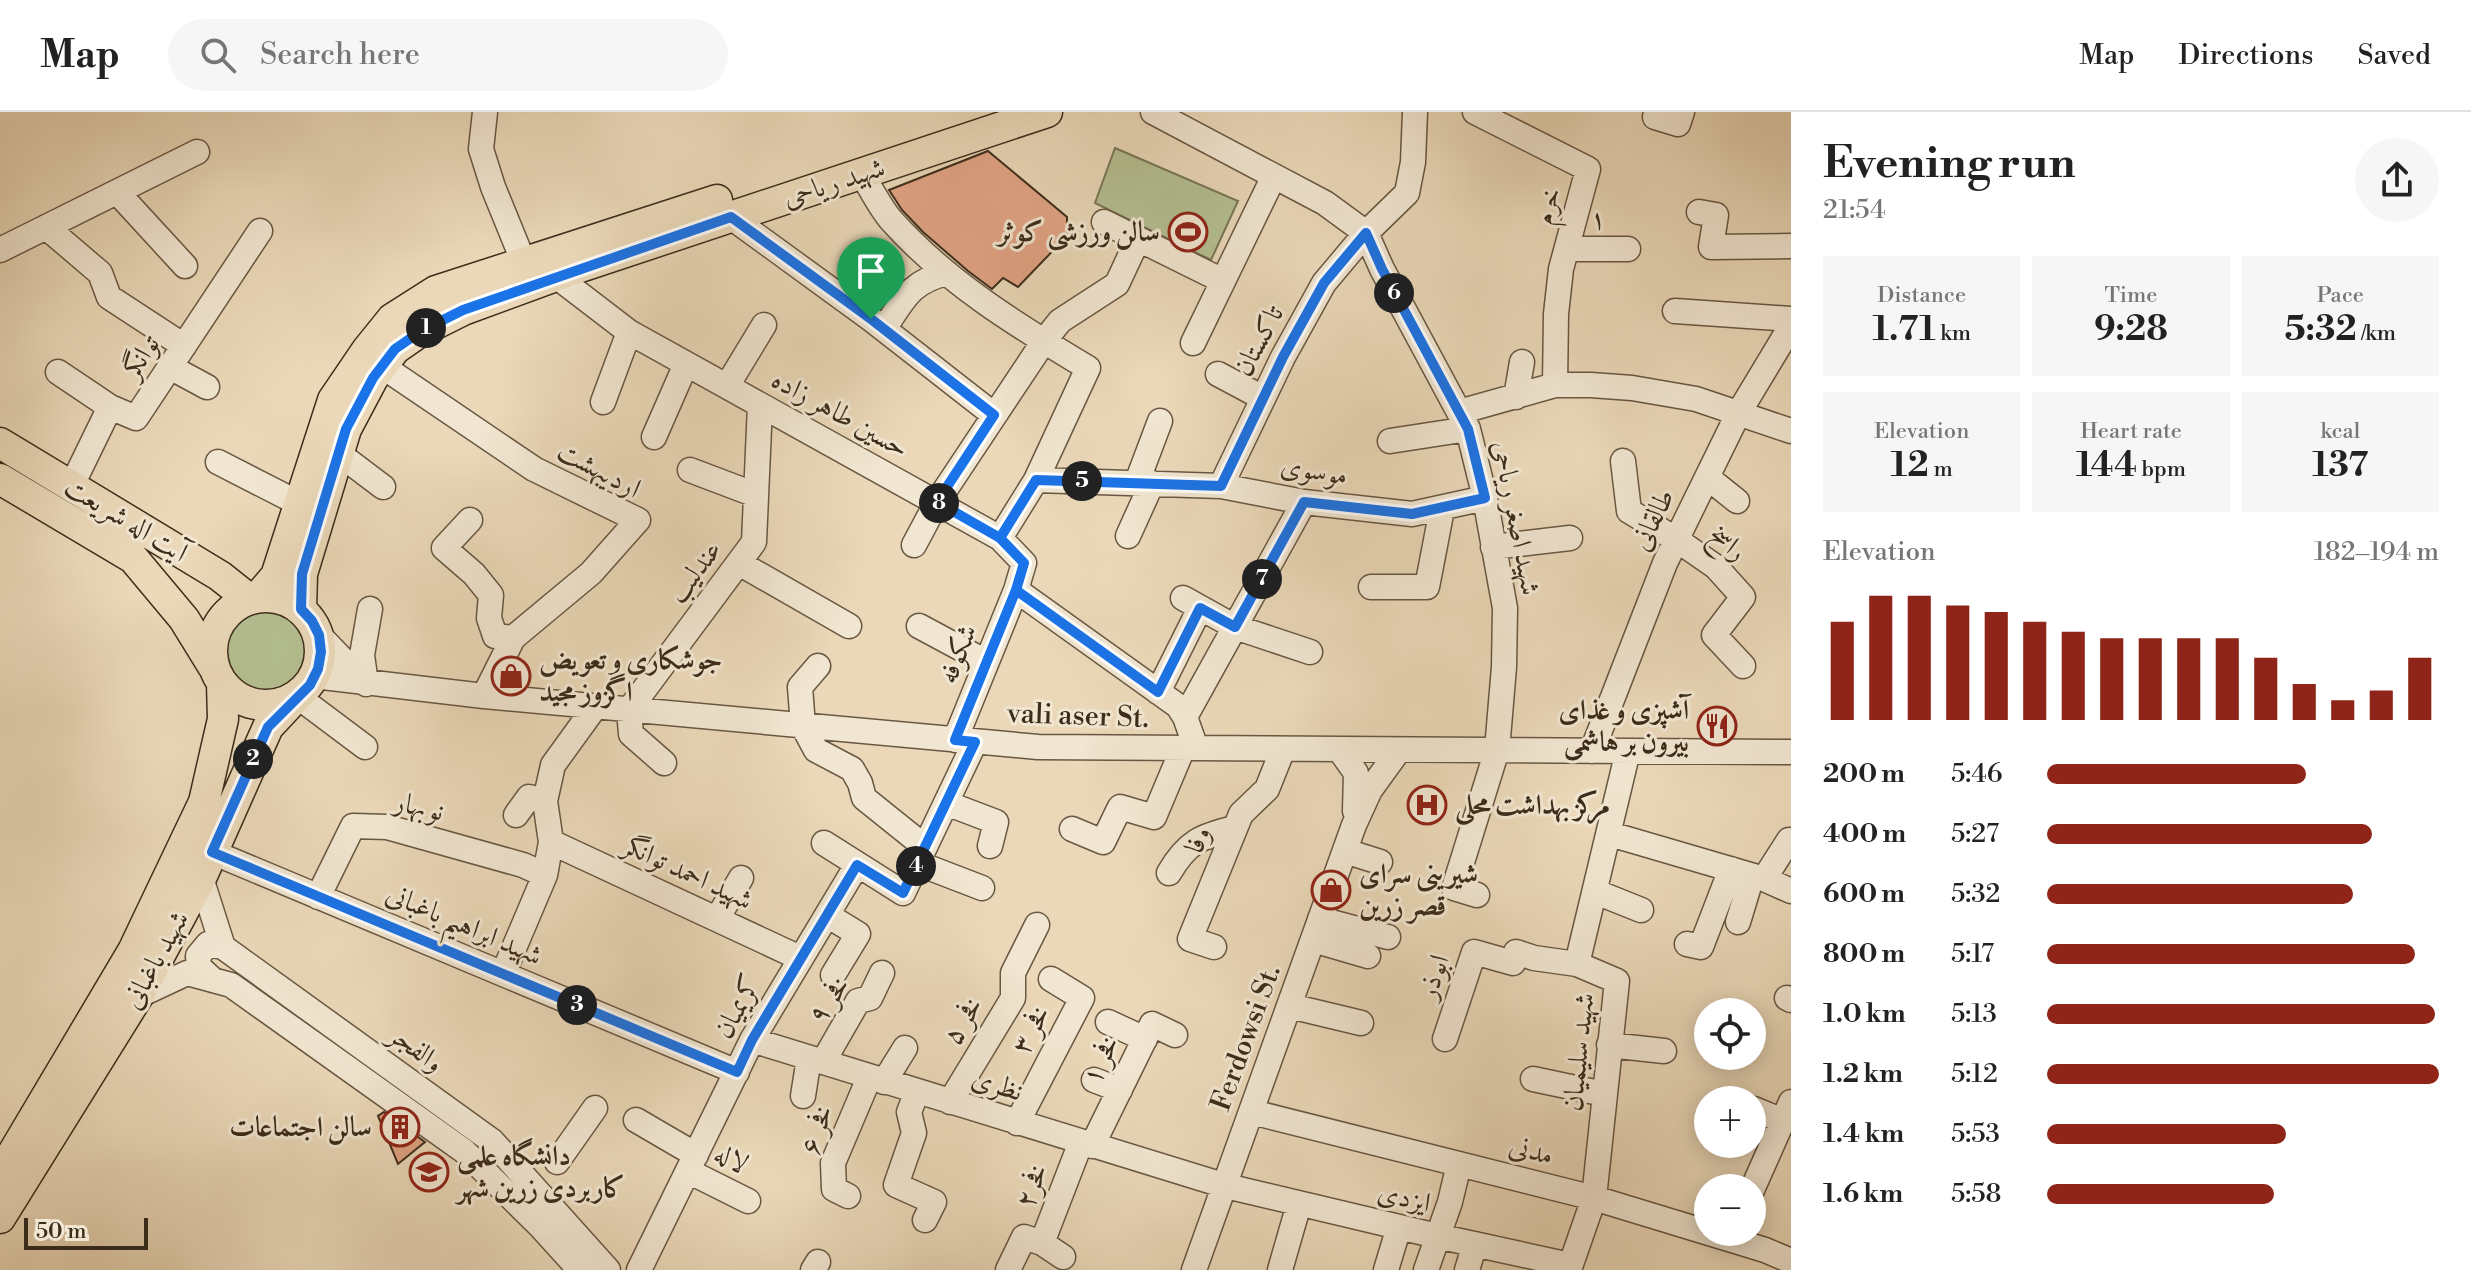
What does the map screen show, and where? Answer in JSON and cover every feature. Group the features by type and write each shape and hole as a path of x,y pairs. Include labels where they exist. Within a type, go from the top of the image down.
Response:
{"main road":[{"name":"شهید ریاحی","path":"253,598 276,576 333,400 392,319 436,291 984,112"},
{"name":"شهید ریاحی","path":"301,609 302,574 346,429 373,378 395,349 421,331 463,310 556,276 1047,112"},
{"name":"آیت اله شریعت","path":"0,443 253,598"},
{"name":"آیت اله شریعت","path":"0,479 133,558 184,619 218,675"},
{"path":"273,597 301,609 319,635 321,652 306,686 282,703 257,704 234,695 218,675 212,651 214,634 228,613 253,598 273,597"},
{"name":"شهید باغبانی","path":"0,1175 133,951 204,802 223,719 218,675"},
{"name":"شهید باغبانی","path":"0,1218 138,996 206,865 268,727 306,686"}],"street":[{"path":"485,112 481,149 524,263"},
{"name":"شهید اصغر ریاحی","path":"1153,112 1325,203 1366,233 1382,269 1464,420 1485,498 1505,608 1497,750 1454,888 1477,895"},
{"name":"تاکستان","path":"1221,486 1324,283 1366,233 1407,193 1413,162 1415,112"},
{"path":"1655,117 1678,124 1691,113"},
{"name":"خرم","path":"1488,114 1588,169 1561,269 1556,314 1555,385"},
{"path":"0,250 197,152"},
{"path":"862,174 889,218 931,261 1044,341 1088,368 1042,441 1036,480 1000,538"},
{"path":"1193,343 1274,176"},
{"path":"117,192 185,266"},
{"path":"1699,212 1716,215 1711,247 1791,246"},
{"path":"731,217 884,329 994,415"},
{"path":"1104,222 1223,281"},
{"path":"46,227 100,273 109,297 177,356 207,387"},
{"name":"توانگر","path":"71,487 110,407 136,418 260,231"},
{"path":"914,545 937,502 1044,341 1060,321 1117,284 1138,239"},
{"name":"۱","path":"1567,249 1628,249"},
{"path":"884,329 904,298 923,279 947,273"},
{"name":"حسین طاهر زاده","path":"556,276 629,332 1000,538 1024,563 1016,590"},
{"path":"1675,311 1791,319"},
{"path":"727,386 764,325"},
{"name":"طالقانی","path":"1592,751 1665,563 1738,414 1791,326"},
{"path":"603,402 629,332"},
{"path":"1516,397 1522,362"},
{"path":"654,437 686,364"},
{"name":"اردیبهشت","path":"382,366 534,469 638,520 591,573 513,638 484,696"},
{"path":"58,372 110,407"},
{"path":"1218,374 1263,398"},
{"path":"1390,441 1464,420 1516,397 1555,385 1632,388 1696,399 1791,431"},
{"name":"عندلیب","path":"629,710 754,542 760,405"},
{"path":"1128,536 1160,421"},
{"path":"338,453 383,487"},
{"path":"1623,461 1629,511 1677,540"},
{"path":"218,462 300,504"},
{"path":"690,470 756,495"},
{"path":"1707,477 1737,501"},
{"name":"موسوی","path":"1036,480 1221,486 1304,502 1412,514 1485,498"},
{"path":"1185,717 1304,502"},
{"path":"1371,587 1427,587 1442,509"},
{"path":"470,520 444,548 474,574 491,595 489,618 495,636 513,638"},
{"path":"1493,547 1570,538"},
{"name":"راسخ","path":"1677,540 1716,567 1743,597 1714,635 1743,666"},
{"path":"739,563 849,626"},
{"path":"1016,590 1178,706 1185,717 1190,748 1154,817 1120,807 1103,842 1072,829"},
{"name":"شکوفه","path":"857,865 903,893 946,803 986,662 1016,590"},
{"path":"1158,692 1192,603 1235,627 1310,652"},
{"path":"366,684 362,655 370,609"},
{"path":"919,626 986,662"},
{"path":"319,635 366,684"},
{"path":"818,666 800,687 803,726 816,750 852,769 864,798 921,855 982,888"},
{"name":"vali aser St.","path":"306,686 366,684 1038,747 1791,752"},
{"path":"306,686 365,747"},
{"path":"503,974 545,875 551,842 545,801 553,765 595,707"},
{"path":"629,710 631,734 664,763"},
{"name":"وفا","path":"1214,947 1190,939 1241,814 1267,789 1283,749"},
{"name":"Ferdowsi St.","path":"1339,749 1356,773 1354,825"},
{"name":"Ferdowsi St.","path":"1194,1270 1354,825 1370,790 1399,750"},
{"name":"شهید سلیمیان","path":"1569,1267 1594,1198 1617,981 1577,964 1628,751"},
{"path":"516,815 529,797 545,801"},
{"path":"946,803 996,822 990,846"},
{"name":"نوبهار","path":"318,897 353,826 387,827 523,865 545,875"},
{"path":"1169,873 1190,844 1209,834 1235,828"},
{"path":"1610,834 1749,875 1791,891"},
{"path":"1687,944 1701,947 1749,875 1789,840"},
{"name":"شهید احمد توانگر","path":"551,842 800,958"},
{"path":"824,843 857,865"},
{"path":"1345,851 1380,862"},
{"path":"206,865 223,947 208,944 198,956 199,967 213,980"},
{"name":"شهید ابراهیم باغبانی","path":"206,865 318,897 737,1072"},
{"name":"کریمیان","path":"639,1270 752,1040 857,865"},
{"path":"1738,922 1749,875"},
{"path":"717,919 741,878"},
{"path":"1596,892 1641,910"},
{"path":"827,915 858,934 833,975"},
{"name":"فخر ۵","path":"950,1102 1013,998 1013,973 1037,925"},
{"path":"1317,929 1388,937"},
{"path":"1317,929 1368,956"},
{"name":"والفجر","path":"223,947 492,1141 608,1270"},
{"name":"ابوذر","path":"1445,1039 1474,952 1513,963 1516,952 1534,958 1577,964"},
{"name":"والفجر","path":"138,996 187,973 231,985 464,1151 580,1270"},
{"name":"فخر ۹","path":"816,1060 858,1001 870,998 882,973"},
{"name":"فخر ۳","path":"1017,1123 1082,998 1051,979"},
{"path":"1290,1006 1361,1023"},
{"path":"1108,1022 1145,1039"},
{"name":"فخر ۱","path":"1086,1144 1120,1090 1152,1024 1175,1035"},
{"name":"نظری","path":"752,1040 1226,1186"},
{"path":"1609,1045 1664,1051"},
{"path":"876,1080 905,1048"},
{"path":"803,1096 816,1060"},
{"path":"1533,1079 1604,1094"},
{"name":"فخر ۶","path":"848,1196 834,1189 833,1163 876,1080"},
{"path":"1094,1080 1120,1090"},
{"path":"917,1092 909,1112 914,1133 896,1185 934,1202 925,1220"},
{"path":"557,1162 595,1108"},
{"path":"1759,1174 1788,1112 1766,1110"},
{"name":"مدنی","path":"1252,1112 1694,1226"},
{"name":"لاله","path":"636,1120 748,1201"},
{"name":"فخر۲","path":"1008,1270 1024,1237 1042,1243 1086,1144"},
{"path":"1426,1270 1450,1202 1459,1164"},
{"name":"ایزدی","path":"1226,1186 1569,1267"},
{"path":"1280,1270 1299,1204"},
{"path":"1386,1270 1399,1227"},
{"path":"1042,1243 1063,1257"},
{"path":"1467,1270 1475,1244"},
{"name":"مدنی","path":"1749,1246 1779,1262"}],"green space":[{"name":"سالن ورزشی کوثر","path":"1115,148 1238,201 1211,260 1095,203"},
{"path":"266,608 291,615 303,627 310,652 303,677 291,689 266,696 241,689 229,677 222,652 229,627 241,615"}],"building":[{"path":"988,151 1067,217 1067,236 1018,287 1003,278 992,289 968,271 923,232 902,210 889,190"},
{"name":"سالن اجتماعات","path":"384,1112 425,1142 398,1164 378,1116"}],"place":[{"name":"سالن ورزشی کوثر","path":"1188,232"},
{"name":"جوشکاری و تعویض اگزوز مجید","path":"511,676"},
{"name":"آشپزی و غذای بیرون بر هاشمی","path":"1717,726"},
{"name":"مرکز بهداشت محلی","path":"1427,805"},
{"name":"شیرینی سرای قصر زرین","path":"1331,890"},
{"name":"سالن اجتماعات","path":"400,1127"},
{"name":"دانشگاه علمی کاربردی زرین شهر","path":"429,1172"}],"route":[{"path":"871,319 731,217 463,310 421,331 395,349 373,378 346,429 302,574 301,609 319,635 321,652 318,669 310,685 268,727 212,852 737,1072 752,1040 857,865 903,893 975,742 955,740 1024,563 1000,538 1036,480 1221,486 1283,357 1324,283 1366,233 1382,269 1468,429 1485,498 1412,514 1304,502 1235,627 1200,608 1158,692 1016,590 1024,563 1000,538 937,502 994,415 871,319"}]}
